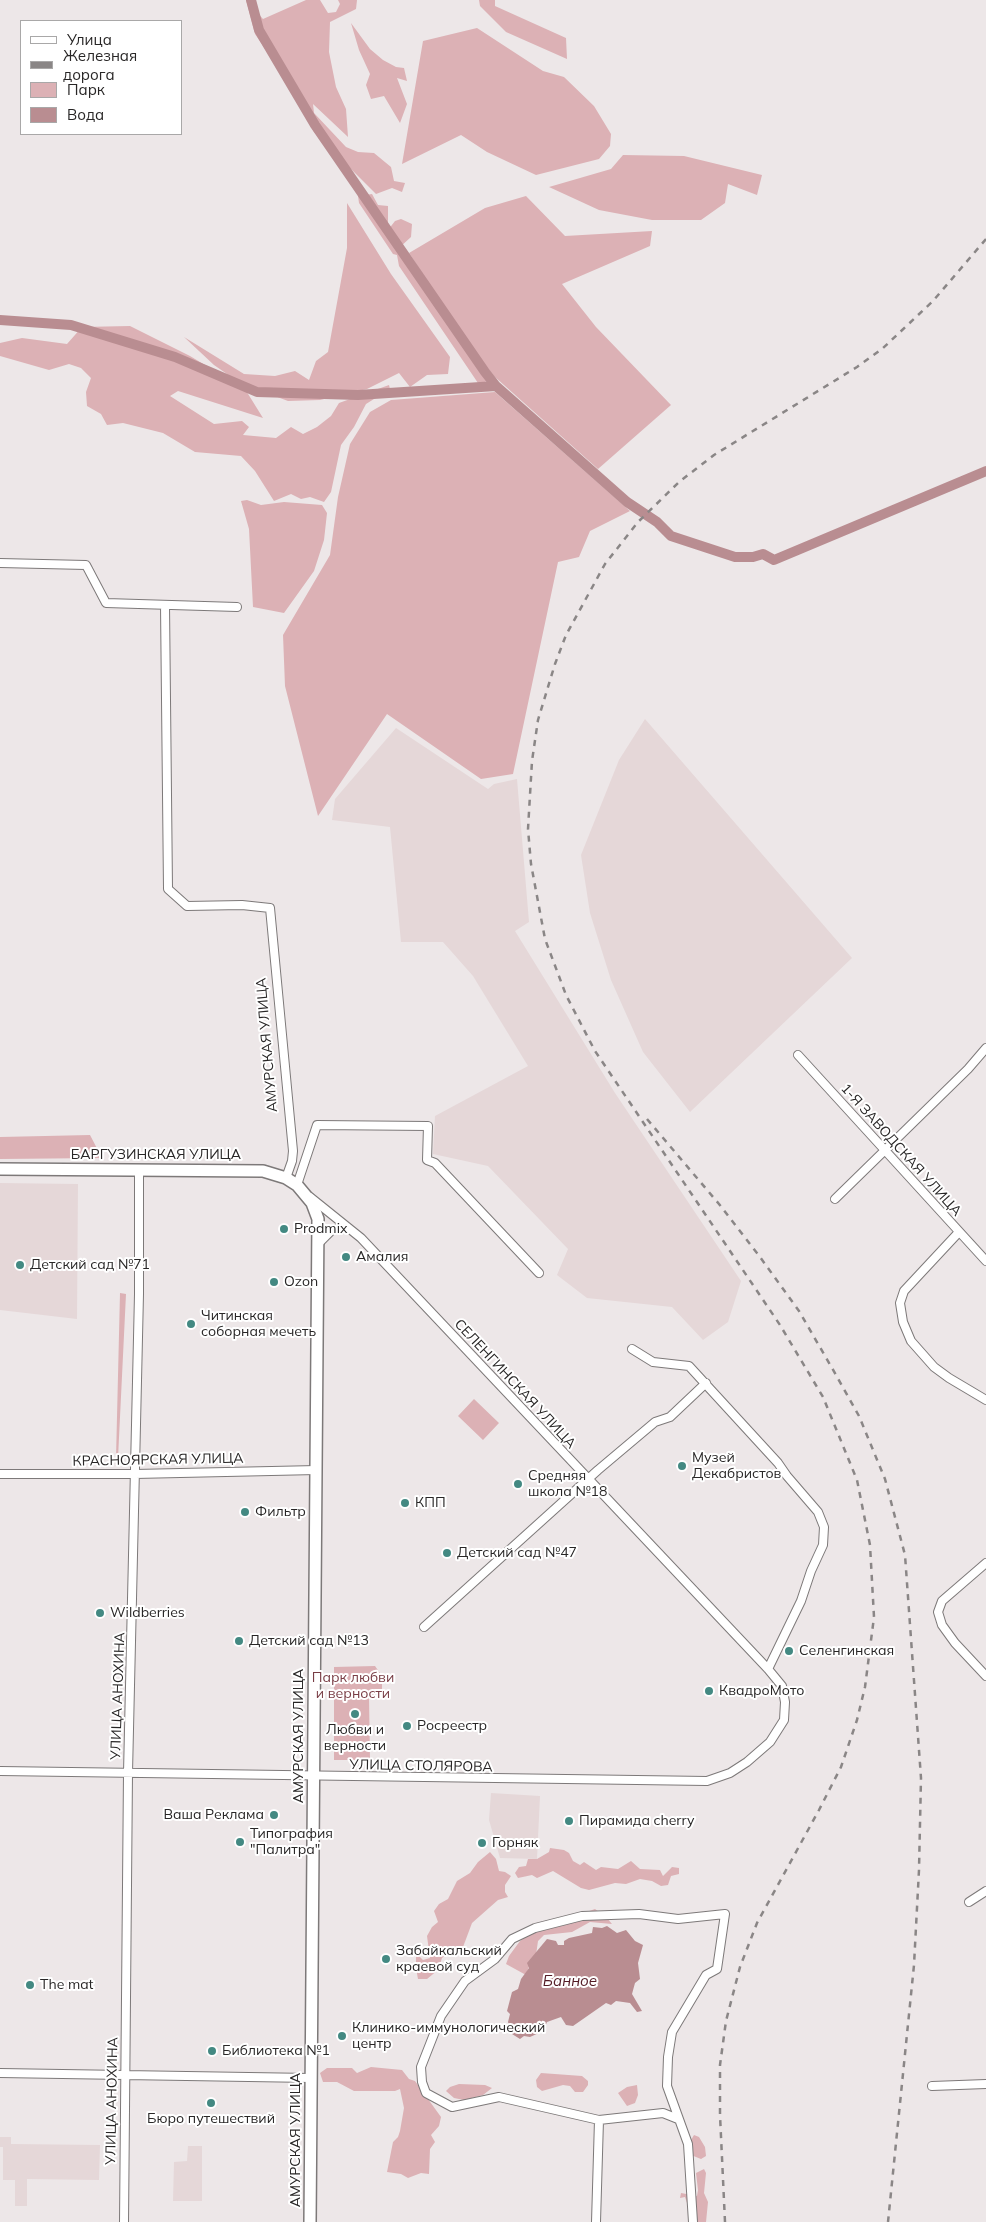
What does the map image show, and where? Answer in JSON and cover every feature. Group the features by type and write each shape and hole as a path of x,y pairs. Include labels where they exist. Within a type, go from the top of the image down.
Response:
{"main road":[{"name":"БАРГУЗИНСКАЯ УЛИЦА","path":"0,1169 263,1171 286,1178 301,1189"},
{"name":"АМУРСКАЯ УЛИЦА","path":"301,1189 318,1219 319,1244 310,2222"}],"street":[{"path":"0,563 86,565 106,604 237,607"},
{"name":"АМУРСКАЯ УЛИЦА","path":"165,605 168,889 187,906 242,905 270,908 292,1151 292,1161 286,1178"},
{"path":"836,1199 968,1069 986,1048"},
{"name":"1-Я ЗАВОДСКАЯ УЛИЦА","path":"798,1055 986,1261"},
{"path":"301,1189 317,1125 428,1126 427,1160 435,1163 539,1273"},
{"name":"УЛИЦА АНОХИНА","path":"124,2222 128,1773 135,1474 139,1170"},
{"name":"СЕЛЕНГИНСКАЯ УЛИЦА","path":"301,1189 361,1238 587,1479 770,1665 782,1686"},
{"path":"319,1244 332,1230 347,1227"},
{"path":"959,1232 904,1291 900,1303 903,1322 911,1341 934,1367 986,1400"},
{"path":"632,1349 653,1362 690,1366 778,1463 818,1512 824,1527 823,1545 811,1571 801,1601 770,1665"},
{"path":"424,1627 587,1479 655,1422 670,1417 706,1383"},
{"name":"КРАСНОЯРСКАЯ УЛИЦА","path":"0,1474 135,1474 317,1470"},
{"path":"986,1563 942,1601 938,1612 942,1625 955,1643 986,1676"},
{"name":"УЛИЦА СТОЛЯРОВА","path":"0,1771 707,1781 742,1766 770,1742 784,1720 785,1702 782,1686"},
{"path":"969,1902 986,1891"},
{"path":"678,2119 663,2113 599,2120 499,2097 452,2107 426,2093 422,2082 421,2067 441,2016 465,1981 495,1959 512,1939 536,1928 582,1916 639,1914 678,1919 725,1914 717,1968 706,1975 672,2032 667,2086 688,2144 693,2222"},
{"path":"0,2073 311,2078"},
{"path":"932,2086 986,2084"},
{"path":"596,2222 599,2120"}],"shaded area":[{"path":"645,719 852,958 690,1112 643,1052 611,980 590,913 581,855 619,760"},
{"path":"396,728 488,789 494,784 517,779 529,922 515,931 615,1093 741,1281 728,1322 703,1340 672,1307 587,1298 557,1275 568,1249 488,1166 433,1154 435,1116 528,1066 473,976 443,942 401,942 390,827 332,820 335,799"},
{"path":"0,1183 78,1184 77,1319 0,1310"},
{"path":"491,1793 540,1796 537,1859 500,1858 489,1820"},
{"path":"0,2137 11,2137 11,2144 100,2145 99,2180 27,2179 27,2206 15,2206 15,2180 3,2180 3,2147 0,2147"},
{"path":"188,2146 202,2146 202,2201 173,2201 174,2162 187,2161"}],"green space":[{"path":"246,0 263,19 306,0 320,0 328,13 336,12 340,4 338,0 357,0 356,9 330,22 329,52 336,87 346,109 348,137 313,104 314,113 346,147 358,152 374,153 391,167 394,181 405,183 402,192 392,188 376,194 314,132 286,80 255,34"},
{"path":"479,0 495,0 495,6 566,38 567,59 506,32 480,6"},
{"path":"351,23 370,49 383,60 396,67 404,68 407,81 397,78 407,104 400,123 384,96 371,99 366,85 370,74 359,50"},
{"path":"477,28 543,71 564,77 594,106 611,134 610,146 599,159 536,175 487,152 461,135 402,164 423,41"},
{"path":"623,155 684,156 762,175 757,195 728,184 725,203 701,220 652,220 599,210 549,187 611,169"},
{"path":"372,194 378,205 388,206 388,230 395,221 401,219 412,224 411,237 399,248 399,253 488,380 480,386 399,266 397,255 393,254 359,203 358,196"},
{"path":"526,196 565,236 652,231 650,246 562,284 596,327 671,405 598,469 495,377 474,352 409,253 485,208"},
{"path":"347,203 391,274 450,357 448,374 427,375 410,387 399,373 367,389 320,400 288,401 240,383 214,365 184,337 244,374 275,376 295,371 309,380 316,361 328,352 347,248"},
{"path":"130,326 190,356 245,389 263,418 178,391 170,396 214,424 242,421 249,427 243,435 276,438 291,427 303,434 317,427 331,416 339,403 389,385 390,389 366,404 354,427 341,445 331,492 324,502 310,497 301,499 291,494 274,501 255,471 241,456 195,452 163,433 123,423 107,425 101,414 87,406 86,392 91,378 81,368 69,364 49,370 0,356 0,343 22,338 67,344 82,327"},
{"path":"495,392 630,511 590,531 579,557 558,562 513,774 481,779 387,714 318,816 285,686 283,635 330,555 338,497 350,444 370,412 391,400"},
{"path":"247,500 261,505 284,502 322,505 327,513 324,540 314,571 284,613 253,607 249,529 241,501"},
{"path":"90,1135 102,1158 0,1159 0,1137"},
{"path":"120,1293 126,1294 118,1458 116,1458"},
{"path":"474,1399 499,1423 483,1440 458,1416"},
{"name":"Парк любви и верности","path":"375,1666 382,1676 382,1695 369,1696 370,1760 334,1760 334,1667"},
{"path":"550,1848 564,1850 569,1853 573,1861 580,1865 584,1862 596,1870 601,1867 618,1869 631,1861 640,1869 660,1870 663,1876 672,1867 679,1868 679,1874 671,1876 668,1885 661,1886 652,1881 640,1879 626,1884 615,1883 589,1890 581,1888 553,1871 537,1878 532,1875 518,1878 515,1873 519,1867 526,1866 528,1859 537,1859 549,1852"},
{"path":"490,1852 496,1859 499,1871 511,1876 505,1885 505,1892 508,1897 498,1900 472,1923 463,1947 456,1953 450,1952 442,1958 438,1970 427,1979 418,1979 416,1953 423,1960 430,1958 427,1936 432,1927 438,1922 434,1911 439,1904 448,1899 457,1881 470,1873 478,1862"},
{"path":"595,1909 599,1912 600,1919 607,1918 612,1924 590,1922 572,1932 544,1935 538,1941 536,1955 532,1958 526,1975 506,1964 509,1956 520,1941 537,1929"},
{"path":"371,2067 402,2070 409,2079 415,2081 441,2117 439,2126 431,2135 435,2142 430,2149 429,2174 421,2173 408,2178 401,2174 387,2172 393,2142 398,2137 400,2131 404,2108 400,2089 395,2091 354,2091 337,2082 323,2082 320,2073 327,2068 352,2068 357,2073"},
{"path":"541,2073 582,2076 588,2081 588,2085 583,2092 575,2092 570,2086 563,2085 542,2091 537,2087 536,2080"},
{"path":"459,2084 485,2085 492,2088 483,2095 464,2100 454,2098 446,2091 450,2087"},
{"path":"637,2085 638,2095 635,2103 627,2106 618,2093 627,2087"},
{"path":"694,2135 699,2137 705,2147 706,2156 701,2159 691,2155 691,2140"},
{"path":"704,2169 706,2173 704,2193 708,2202 706,2222 689,2222 689,2209 685,2197 680,2198 681,2193 697,2196 696,2173"}],"water":[{"name":"Банное","path":"607,1926 617,1933 626,1930 635,1941 643,1945 638,1963 640,1979 635,1983 632,1994 642,2011 637,2012 630,2003 616,2001 611,2005 606,2003 573,2026 566,2025 561,2017 547,2022 543,2031 530,2037 524,2036 520,2039 512,2034 508,2022 510,2014 507,2011 512,1992 518,1989 521,1979 529,1968 527,1963 547,1939 556,1941 558,1945 564,1945 564,1941 569,1938 592,1933 593,1927 602,1928"}],"waterway":[{"path":"251,0 259,30 315,125 485,372 496,386 627,502 657,522 671,536 735,557 753,557 763,554 774,560 986,471"},
{"path":"0,320 71,325 175,357 257,392 358,395 496,386"}],"railway":[{"path":"725,2222 720,2115 720,2065 726,2021 740,1967 757,1923 841,1767 857,1720 865,1687 874,1617 870,1545 857,1480 823,1397 780,1325 595,1051 566,995 545,939 531,864 528,829 532,761 538,720 566,635 605,564 638,522 679,482 714,455 857,367 882,349 933,301 986,239"},
{"path":"647,1119 719,1204 799,1311 859,1416 885,1479 905,1555 921,1778 919,1870 914,1965 888,2222"}],"place":[{"name":"Prodmix","path":"284,1229"},
{"name":"Амалия","path":"346,1257"},
{"name":"Детский сад №71","path":"20,1265"},
{"name":"Ozon","path":"274,1282"},
{"name":"Читинская соборная мечеть","path":"191,1324"},
{"name":"Музей Декабристов","path":"682,1466"},
{"name":"Средняя школа №18","path":"518,1484"},
{"name":"КПП","path":"405,1503"},
{"name":"Фильтр","path":"245,1512"},
{"name":"Детский сад №47","path":"447,1553"},
{"name":"Wildberries","path":"100,1613"},
{"name":"Детский сад №13","path":"239,1641"},
{"name":"Селенгинская","path":"789,1651"},
{"name":"КвадроМото","path":"709,1691"},
{"name":"Любви и верности","path":"355,1714"},
{"name":"Росреестр","path":"407,1726"},
{"name":"Ваша Реклама","path":"274,1815"},
{"name":"Пирамида cherry","path":"569,1821"},
{"name":"Типография \"Палитра\"","path":"240,1842"},
{"name":"Горняк","path":"482,1843"},
{"name":"Забайкальский краевой суд","path":"386,1959"},
{"name":"The mat","path":"30,1985"},
{"name":"Клинико-иммунологический центр","path":"342,2036"},
{"name":"Библиотека №1","path":"212,2051"},
{"name":"Бюро путешествий","path":"211,2103"}]}
